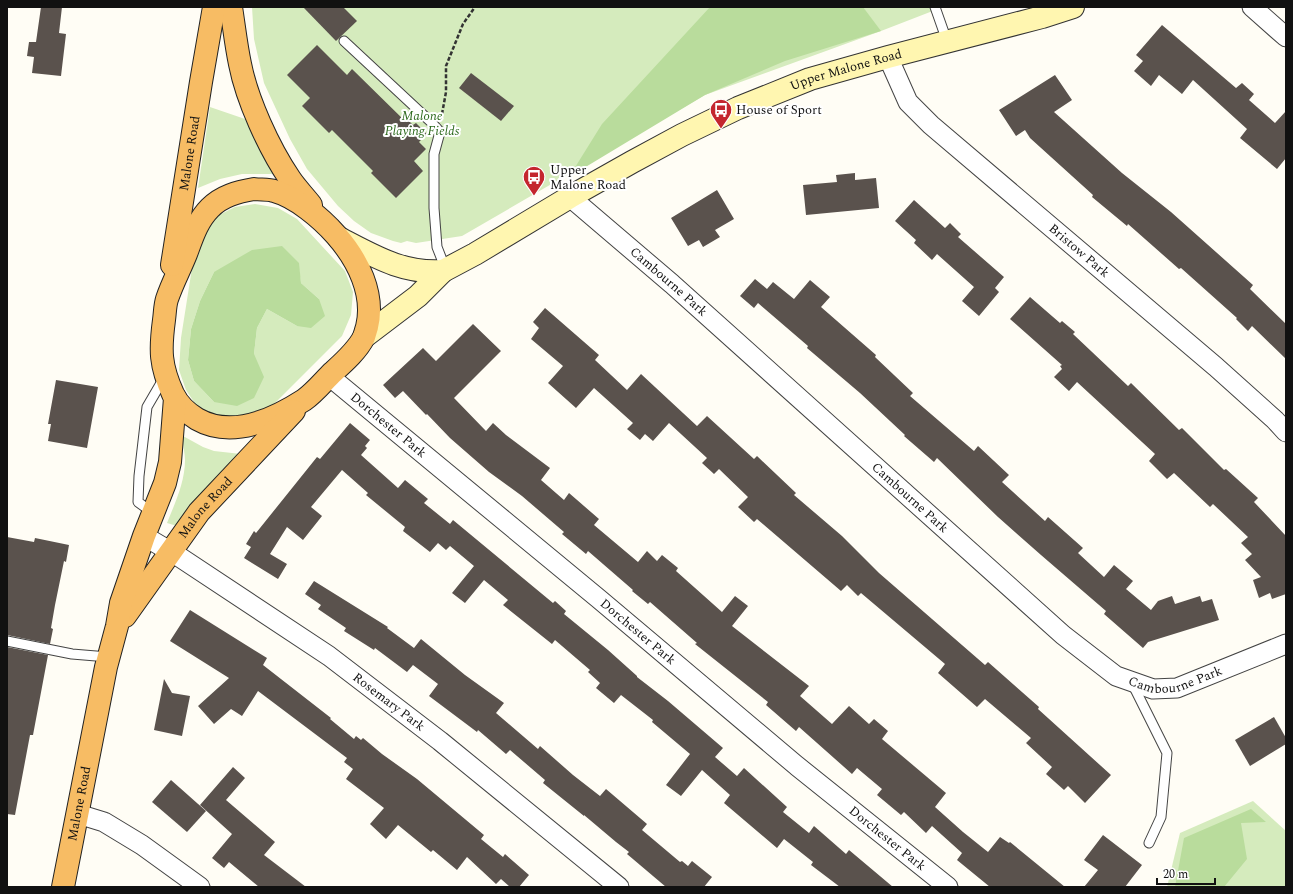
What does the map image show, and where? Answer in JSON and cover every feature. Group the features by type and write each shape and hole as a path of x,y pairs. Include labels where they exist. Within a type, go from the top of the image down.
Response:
{"highway":[{"name":"Malone Road","path":"167,300 214,7"},
{"path":"232,7 240,65 248,93 257,115 272,147 290,178 333,232 355,263 364,280 368,297 369,318 364,337 348,358 305,399 278,415 237,428 206,424 193,416 182,407 168,390 161,346 167,300 199,222 210,208 224,197 238,192 254,189 274,191 292,198 333,232"},
{"name":"Malone Road","path":"63,887 106,667 117,626 121,603 144,536 165,483 170,462 171,440 168,415 168,390"},
{"name":"Malone Road","path":"117,626 199,512 305,399"}],"main road":[{"name":"Upper Malone Road","path":"364,337 418,296 444,271 482,250 570,196 682,134 738,108 810,79 1073,7"},
{"name":"Upper Malone Road","path":"333,232 391,264 407,269 429,272 444,271"}],"street":[{"path":"1252,7 1286,37"},
{"name":"Bristow Park","path":"888,57 908,102 930,125 1216,367 1275,420 1286,432"},
{"name":"Cambourne Park","path":"570,196 672,284 1063,635 1116,676 1153,689 1177,688 1286,644"},
{"name":"Dorchester Park","path":"329,376 599,599 797,766 948,887"},
{"name":"Rosemary Park","path":"144,536 329,656 440,741 619,887"},
{"path":"78,814 104,822 142,845 200,887"}],"lane":[{"path":"935,7 947,41"},
{"path":"344,41 440,132 434,154 434,208 437,247 444,271"},
{"path":"154,514 138,502 139,476 147,408 168,390"},
{"path":"7,641 72,654 109,658"},
{"path":"1132,682 1167,753 1161,817 1149,843"}],"path":[{"path":"440,132 446,92 446,66 463,24 475,7"}],"green space":[{"name":"Malone Playing Fields","path":"252,7 943,7 705,95 462,236 416,243 407,241 401,243 371,233 354,221 338,206 307,169 290,139 264,83 254,39"},
{"path":"710,7 863,7 881,31 785,61 705,95 569,177 602,124"},
{"path":"210,107 245,119 273,174 242,174 220,179 198,188"},
{"path":"255,204 278,208 297,219 345,271 353,292 351,315 342,336 274,404 255,414 235,417 212,416 198,408 186,390 179,370 181,338 195,249 203,232 217,216 235,207","holes":["298,263 301,283 319,299 297,326 267,309 257,328 254,354 214,402 194,381 188,360 191,329 200,301 214,272"]},
{"path":"282,246 299,263 301,283 319,299 325,316 311,328 297,326 267,309 257,328 254,354 264,377 254,398 237,406 214,402 194,381 188,360 191,329 200,301 214,272 252,250"},
{"path":"183,436 214,451 241,454 177,526 167,523 179,492 185,468"},
{"path":"1253,801 1286,831 1286,887 1167,887 1180,833"},
{"path":"1251,809 1266,822 1241,823 1247,859 1224,887 1175,887 1184,838"}],"building":[{"path":"41,7 62,7 59,33 66,34 61,76 32,73 34,57 27,56 29,42 36,42"},
{"path":"303,7 343,7 357,21 336,41"},
{"path":"1162,25 1236,88 1242,83 1254,94 1249,100 1275,123 1286,111 1286,158 1277,169 1240,138 1247,129 1193,80 1182,94 1159,75 1151,86 1134,71 1143,61 1136,55"},
{"path":"317,45 347,75 352,69 406,122 408,120 413,125 416,123 427,134 419,142 426,149 414,161 423,171 396,198 371,173 373,171 332,130 329,133 302,106 310,98 287,75"},
{"path":"471,73 514,106 501,121 459,88"},
{"path":"1055,75 1072,100 1054,112 1122,173 1171,212 1253,285 1250,289 1286,324 1286,359 1252,326 1248,331 1236,319 1237,318 1181,268 1179,269 1128,224 1127,226 1092,197 1093,195 1030,138 1025,130 1016,136 999,110"},
{"path":"855,173 855,180 876,178 879,208 806,215 803,185 837,182 836,175"},
{"path":"717,190 734,219 715,230 720,237 703,247 699,240 688,246 671,218"},
{"path":"914,200 945,228 950,223 961,234 958,237 1004,277 995,288 999,292 979,316 962,301 974,287 937,254 932,260 914,243 916,240 895,221"},
{"path":"755,279 767,289 773,282 794,299 810,280 830,297 821,307 876,355 875,357 913,393 910,396 974,451 978,446 1009,475 1002,482 1045,521 1048,517 1083,548 1078,553 1104,577 1114,565 1133,581 1126,589 1151,610 1158,601 1172,596 1175,604 1200,596 1202,602 1212,599 1219,620 1148,642 1143,648 1104,614 1106,611 998,517 937,458 934,462 904,436 905,435 860,393 807,348 808,346 758,303 754,308 740,296"},
{"path":"1030,297 1060,323 1062,321 1075,332 1073,334 1128,386 1131,383 1179,430 1182,428 1224,470 1226,469 1258,498 1254,502 1286,536 1286,594 1272,599 1270,593 1259,598 1253,580 1261,577 1245,560 1252,554 1241,543 1248,537 1213,504 1210,507 1174,473 1167,479 1149,461 1155,454 1077,382 1069,391 1054,377 1062,369 1060,366 1062,365 1010,319"},
{"path":"545,308 599,355 595,360 627,390 641,374 697,426 707,416 754,459 757,456 796,493 794,495 842,536 879,573 985,665 988,662 1039,707 1038,709 1111,775 1085,803 1068,786 1064,790 1046,774 1052,767 1026,743 1031,738 985,699 977,707 938,673 945,664 861,593 858,596 847,585 841,591 757,519 754,522 738,507 748,497 719,469 714,474 702,463 707,458 669,423 653,441 645,434 640,440 627,429 633,423 594,388 576,408 548,383 563,366 531,339 539,328 533,322"},
{"path":"473,324 501,351 454,398 486,431 493,423 506,435 550,468 541,480 564,500 569,493 599,519 594,525 638,562 647,551 657,561 662,555 678,568 676,571 722,612 735,596 748,606 732,626 809,686 800,696 832,724 849,706 869,724 874,719 888,731 882,739 946,793 935,807 963,832 988,852 1000,837 1009,843 1010,842 1065,887 990,887 957,860 962,853 932,826 926,833 904,812 901,815 877,795 882,789 857,768 852,774 799,727 796,731 766,705 768,702 695,644 697,643 650,602 648,604 632,591 633,590 588,551 586,554 562,534 564,532 522,496 489,472 450,438 403,391 395,398 383,385 423,348 436,361"},
{"path":"56,380 98,387 87,448 48,441 51,424 48,424"},
{"path":"350,423 370,440 365,446 367,448 361,455 398,488 405,480 428,499 424,503 450,524 453,520 553,603 555,601 566,611 564,614 723,748 715,757 737,776 744,768 787,807 783,812 809,833 814,826 846,854 849,850 893,887 840,887 811,865 813,862 784,839 777,848 724,803 730,795 702,770 681,796 666,785 690,754 652,722 653,720 621,695 614,703 596,688 600,683 588,672 590,670 555,640 552,644 503,605 508,600 484,580 465,603 452,593 474,566 450,546 446,550 438,543 430,552 403,531 405,527 366,495 368,493 342,470 311,507 322,516 303,540 287,527 270,554 287,564 278,579 244,558 251,547 246,544 254,531 256,533 317,457 320,459"},
{"path":"7,537 34,542 35,538 69,545 66,562 64,561 55,605 50,644 7,635"},
{"path":"314,581 388,627 387,628 414,648 421,639 465,675 504,703 496,713 538,749 540,746 600,796 606,789 647,824 642,830 680,862 682,861 688,866 692,861 712,877 704,887 666,887 627,854 629,852 543,783 545,780 510,750 506,754 478,730 477,732 429,696 438,684 413,665 407,672 375,648 374,650 344,631 346,628 318,609 321,605 305,594"},
{"path":"190,610 267,658 263,665 331,718 330,719 354,739 356,736 361,740 363,738 382,754 417,779 484,835 481,839 503,857 505,854 529,875 519,887 510,887 501,879 496,884 467,857 457,870 433,850 431,852 398,825 386,839 370,824 384,808 346,779 353,769 344,762 347,758 258,691 242,716 231,709 214,724 198,706 229,678 170,641"},
{"path":"7,647 48,655 33,735 30,735 15,815 7,814"},
{"path":"164,679 172,693 190,696 182,736 154,730"},
{"path":"1274,717 1286,738 1286,744 1250,766 1235,740"},
{"path":"233,767 245,778 226,800 275,842 264,855 306,887 259,887 229,862 224,868 212,858 232,834 200,805"},
{"path":"171,780 206,811 187,832 152,802"},
{"path":"1103,835 1142,865 1125,887 1084,887 1098,870 1084,860"}],"place":[{"name":"House of Sport","path":"721,130"},
{"name":"Upper Malone Road","path":"534,196"}]}
